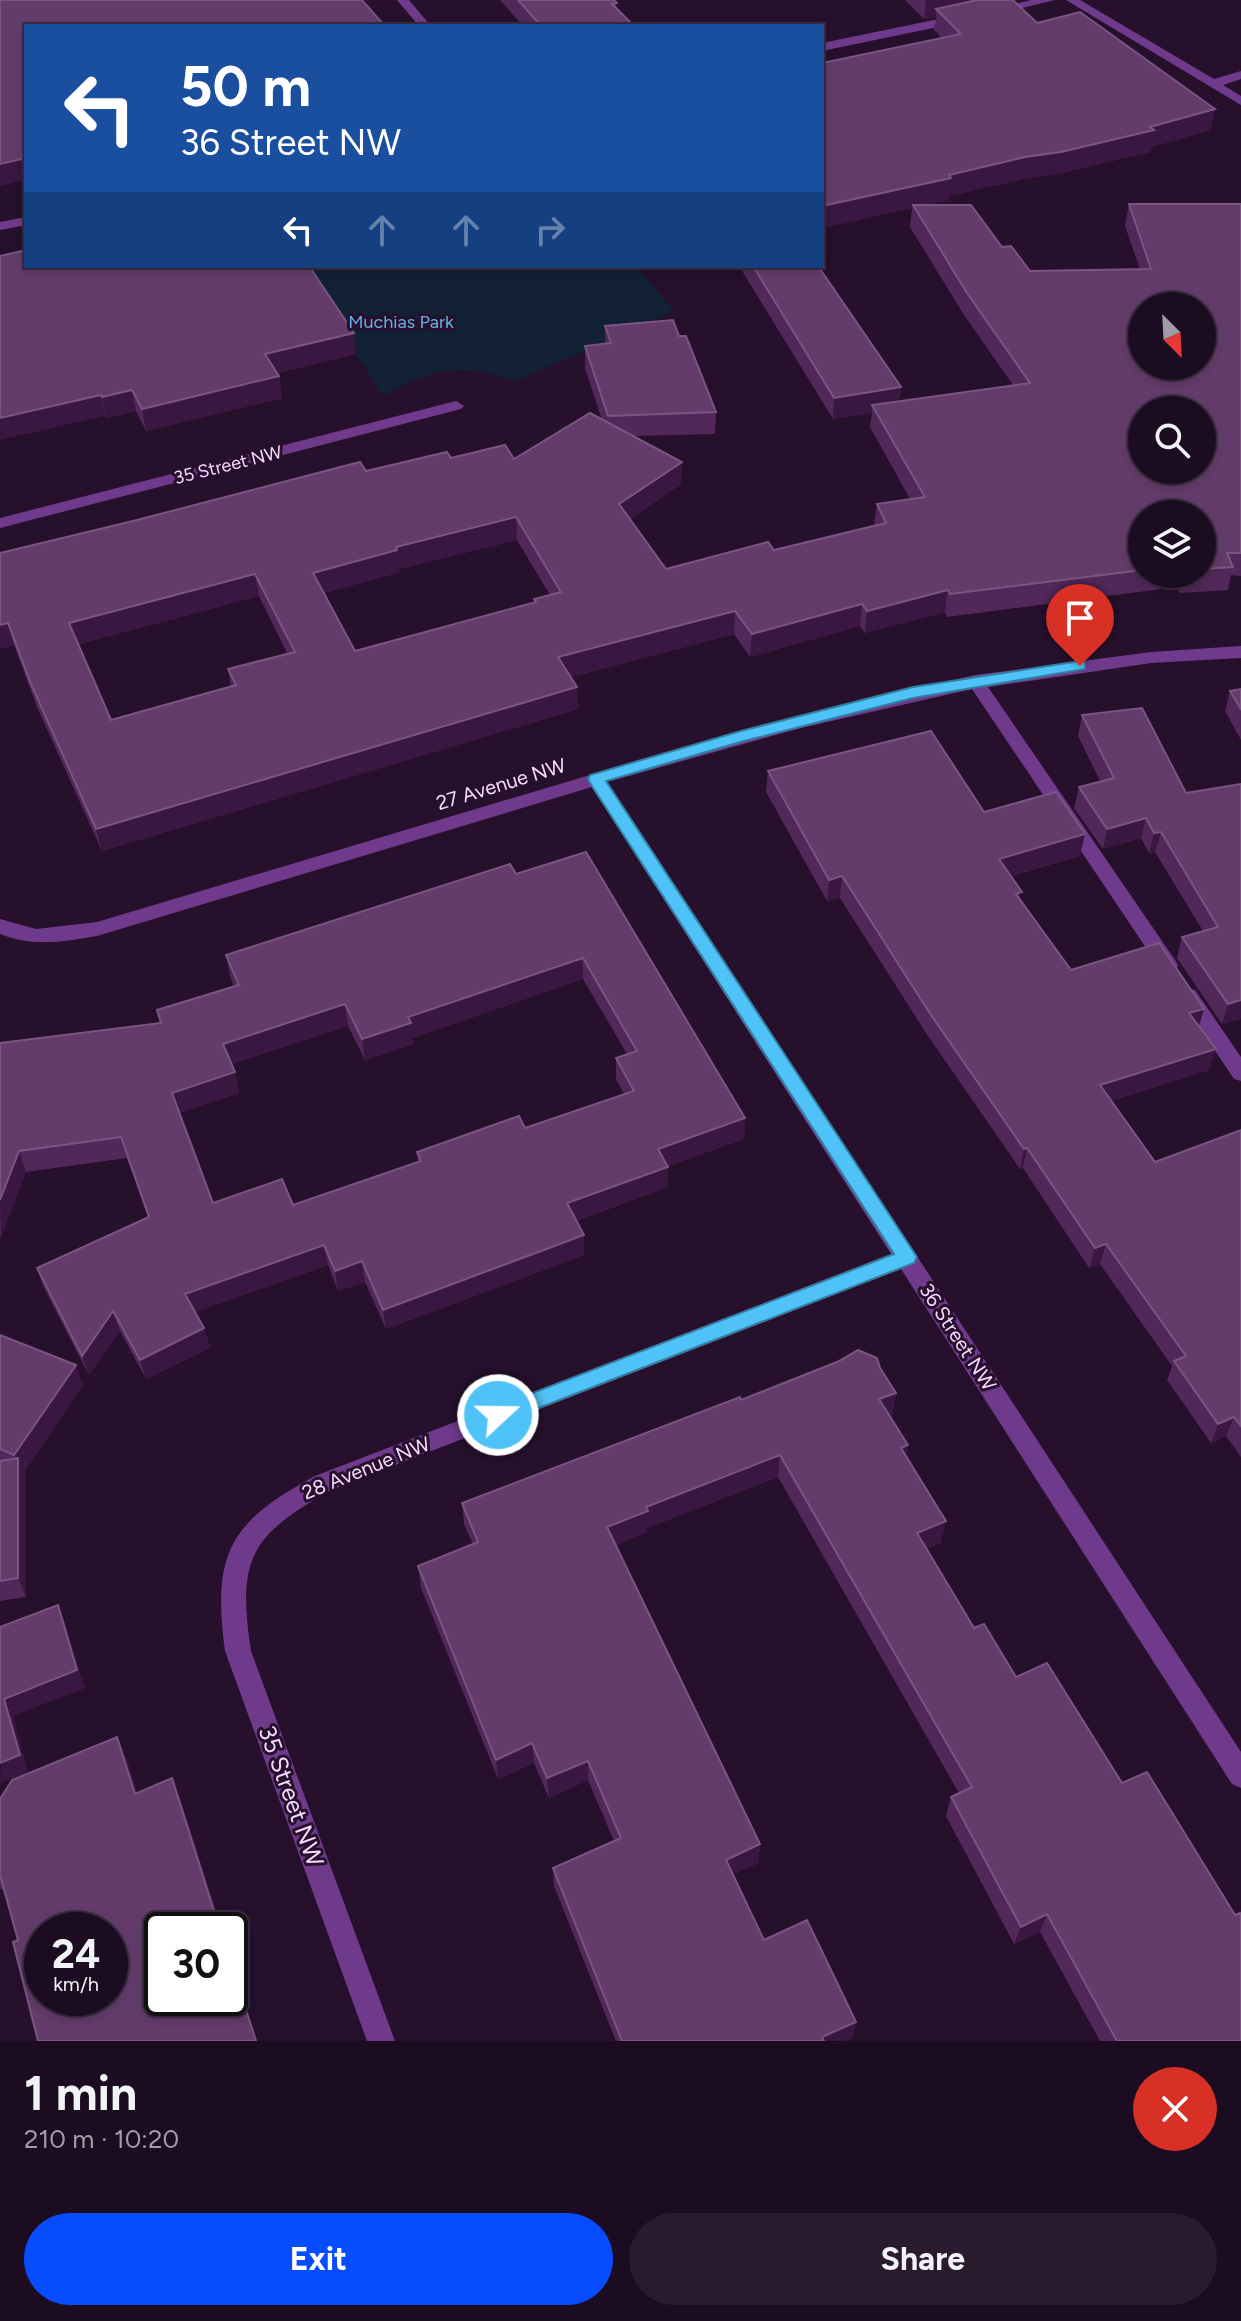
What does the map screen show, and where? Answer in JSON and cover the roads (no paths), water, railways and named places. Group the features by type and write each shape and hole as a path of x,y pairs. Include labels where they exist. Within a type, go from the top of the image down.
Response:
{"street":[{"path":"403,0 423,24"},
{"path":"824,47 1049,0"},
{"path":"1072,0 1241,101"},
{"path":"1212,84 1241,75"},
{"path":"0,226 24,221"},
{"name":"35 Street NW","path":"0,523 456,406"},
{"name":"27 Avenue NW","path":"7,930 62,935 97,929 596,779 840,710 975,681 1080,666 1241,652"},
{"path":"975,681 1241,1073"},
{"name":"36 Street NW","path":"596,779 1241,1775"},
{"name":"28 Avenue NW","path":"244,1547 258,1526 286,1502 323,1483 907,1257"},
{"name":"35 Street NW","path":"244,1547 232,1576 230,1608 238,1651 381,2041"}],"park label":[{"name":"Muchias Park","path":"401,322"}]}
